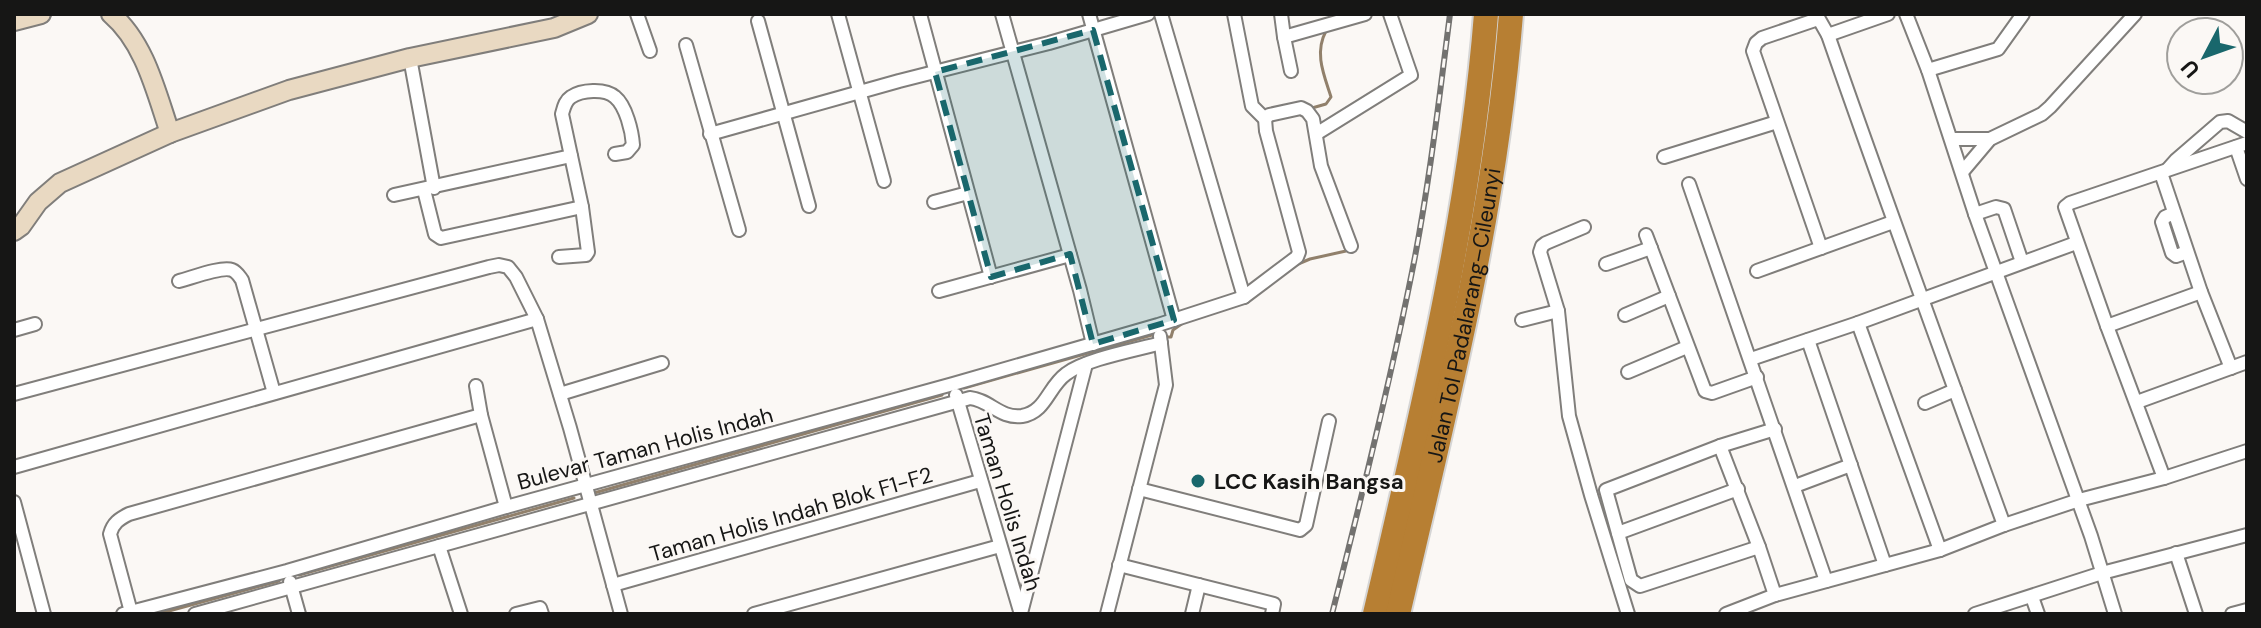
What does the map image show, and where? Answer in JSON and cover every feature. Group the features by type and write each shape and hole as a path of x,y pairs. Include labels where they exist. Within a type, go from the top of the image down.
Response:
{"highway":[{"name":"Jalan Tol Padalarang–Cileunyi","path":"1375,614 1419,427 1446,294 1471,154 1486,14"},
{"name":"Jalan Tol Padalarang–Cileunyi","path":"1398,614 1491,189 1511,14"}],"main road":[{"path":"14,21 41,14"},
{"path":"111,14 134,42 145,63 170,133"},
{"path":"14,231 38,202 60,183 170,133 268,97 588,14"}],"street":[{"path":"637,14 650,51"},
{"path":"838,14 884,181"},
{"path":"920,14 991,277"},
{"path":"1002,14 1093,344"},
{"path":"1089,14 1174,320"},
{"path":"710,134 1148,14"},
{"path":"1161,14 1244,297"},
{"path":"1234,14 1252,106 1265,119 1269,115 1304,108 1313,119 1321,166 1351,246"},
{"path":"1281,14 1291,71"},
{"path":"1284,37 1365,14"},
{"path":"1316,134 1411,75 1390,14"},
{"path":"1828,35 1888,14"},
{"path":"1906,14 2079,500 2115,614"},
{"path":"1928,70 1998,49 2023,14"},
{"path":"1963,171 1990,139 2042,114 2135,14"},
{"path":"1821,248 1753,51 1762,38 1817,16 1828,35 2004,525"},
{"path":"758,21 809,206"},
{"path":"686,45 739,230"},
{"path":"410,58 435,234 441,238 582,207"},
{"path":"559,257 588,254 582,207 562,114 564,105 575,95 596,91 612,93 619,101 633,139 631,149 615,154"},
{"name":"Bulevar Taman Holis Indah","path":"127,613 953,384 1244,297 1297,257 1299,252 1265,119"},
{"path":"2164,172 2220,122 2228,121 2247,132"},
{"path":"1664,157 1777,122"},
{"path":"1952,139 1990,139"},
{"path":"2164,478 2065,210 2068,204 2241,145 2247,179"},
{"path":"394,195 571,156"},
{"path":"2164,172 2174,213 2162,222 2172,253 2176,256 2187,252 2231,368"},
{"path":"1689,184 1826,581"},
{"path":"934,202 968,193"},
{"path":"1975,214 1996,207 2004,209 2022,262"},
{"path":"1757,271 1893,222"},
{"path":"1584,227 1546,243 1540,252 1558,311 1569,416 1628,614"},
{"path":"1606,264 1649,242 1707,393 1757,377"},
{"path":"1751,359 2076,243"},
{"path":"939,291 1070,255"},
{"path":"14,394 499,265 508,267 537,319 621,614"},
{"path":"179,281 222,270 236,272 242,280 274,393"},
{"path":"2107,326 2201,292"},
{"path":"1625,315 1669,296"},
{"path":"1522,320 1558,311"},
{"path":"14,467 537,319"},
{"path":"1858,323 1940,550"},
{"path":"14,330 35,324"},
{"path":"1107,614 1166,385 1158,325"},
{"path":"1808,340 1885,565"},
{"name":"Bulevar Taman Holis Indah","path":"195,614 213,612 957,401 977,398 1005,415 1025,415 1044,403 1064,375 1086,364 1161,343"},
{"path":"1628,372 1687,347"},
{"path":"2137,402 2247,362"},
{"path":"560,394 662,363"},
{"path":"1021,614 1086,364"},
{"name":"Taman Holis Indah","path":"953,384 1021,614"},
{"path":"476,386 506,507"},
{"path":"1925,403 1955,390"},
{"path":"127,613 110,534 118,519 481,415"},
{"path":"1139,489 1300,530 1306,525 1329,421"},
{"path":"1591,495 1720,446 1775,429"},
{"path":"1720,446 1775,595"},
{"path":"1726,614 1775,595 1940,550 2079,500 2164,478 2247,449"},
{"path":"1795,486 1851,465"},
{"name":"Taman Holis Indah Blok F1-F2","path":"613,585 980,481"},
{"path":"1618,533 1738,489"},
{"path":"1606,490 1631,580 1640,586 1759,547"},
{"path":"14,502 44,614"},
{"path":"1975,614 2102,573 2247,535"},
{"path":"439,546 461,614"},
{"path":"754,614 1000,546"},
{"path":"2176,553 2196,614"},
{"path":"1119,565 1274,604 1272,614"},
{"path":"287,571 299,614"},
{"path":"1192,614 1199,585"},
{"path":"2032,597 2038,614"},
{"path":"516,614 540,608 542,614"},
{"path":"2232,614 2247,610"}],"highlighted area":[{"path":"1093,30 1174,320 1093,344 1070,254 991,277 935,72"}],"waterway":[{"path":"1312,108 1326,104 1331,97 1320,56 1326,31"},
{"path":"1291,267 1346,251 1346,248"},
{"path":"1167,337 1171,337 1173,330 1183,323"},
{"path":"964,388 1152,335"},
{"path":"594,493 942,395"},
{"path":"299,575 574,498"},
{"path":"158,614 279,581"}],"railway":[{"path":"1332,614 1412,272 1429,176 1450,14"}],"place":[{"name":"LCC Kasih Bangsa","path":"1198,481"}]}
